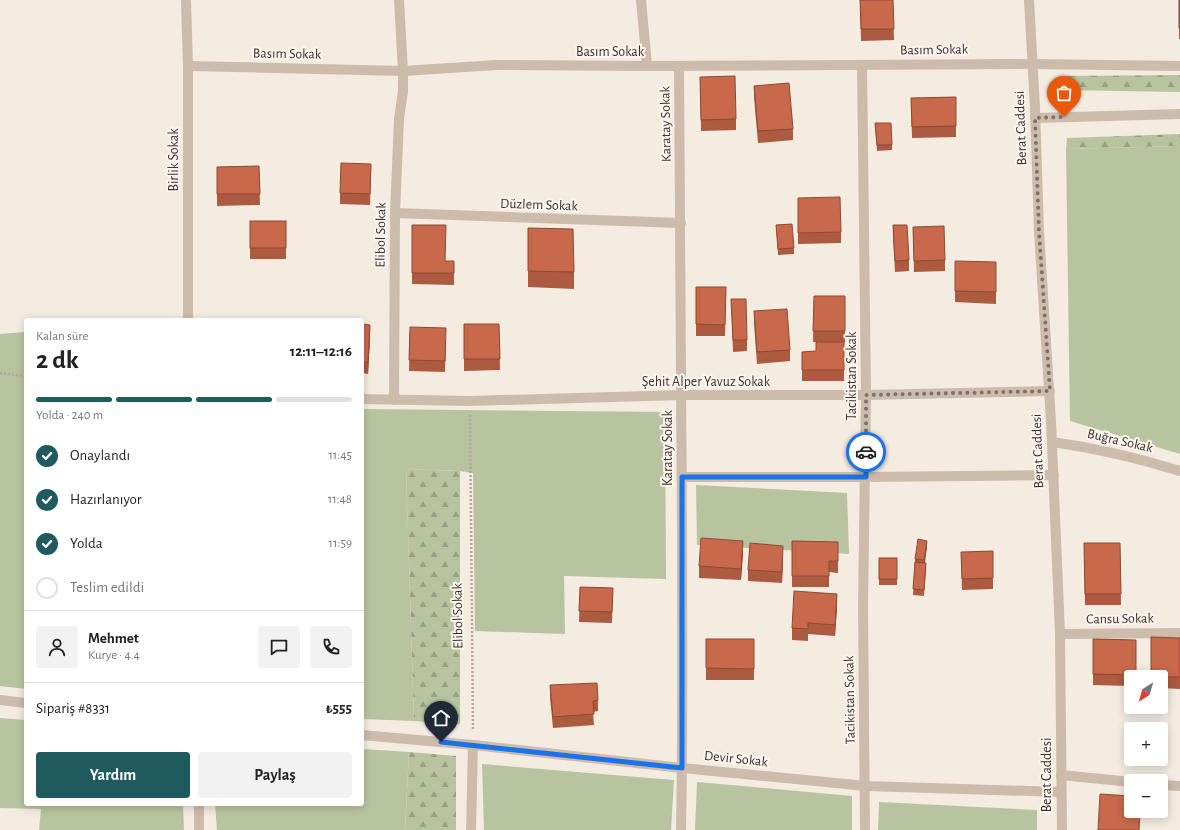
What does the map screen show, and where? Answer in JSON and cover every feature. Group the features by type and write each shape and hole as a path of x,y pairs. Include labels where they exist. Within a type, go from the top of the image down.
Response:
{"street":[{"name":"Birlik Sokak","path":"186,0 188,66 188,318"},
{"name":"Elibol Sokak","path":"394,400 395,214 399,119 404,71 398,0"},
{"path":"641,0 646,66"},
{"name":"Berat Caddesi","path":"1029,0 1039,232 1054,475 1060,634 1062,830"},
{"name":"Basım Sokak","path":"188,66 404,71 498,65 679,66 1032,64 1180,66"},
{"name":"Tacikistan Sokak","path":"862,65 866,395 863,607 866,830"},
{"name":"Karatay Sokak","path":"679,66 682,395 681,830"},
{"path":"1035,118 1180,114"},
{"name":"Düzlem Sokak","path":"395,214 681,223"},
{"name":"Şehit Alper Yavuz Sokak","path":"364,399 469,401 682,395 866,395 1050,391"},
{"name":"Buğra Sokak","path":"1052,442 1114,453 1180,471"},
{"path":"682,477 1054,475"},
{"name":"Cansu Sokak","path":"1060,634 1180,633"},
{"path":"0,700 24,703"},
{"name":"Devir Sokak","path":"364,735 473,745 866,786 1061,792"},
{"path":"471,830 473,745"},
{"path":"1061,775 1124,781"},
{"path":"1168,785 1180,786"},
{"path":"199,806 199,830"}],"path":[{"path":"0,373 24,376"},
{"name":"Elibol Sokak","path":"469,401 473,745"}],"green space":[{"path":"1180,75 1180,92 1059,90 1054,87 1054,79 1060,76"},
{"path":"1180,134 1180,146 1066,149 1067,138"},
{"path":"1180,146 1180,454 1070,421 1066,149"},
{"path":"24,332 24,689 0,686 0,334"},
{"path":"364,409 665,412 666,579 564,576 565,634 475,631 473,473 460,471 406,469 414,721 364,719"},
{"path":"406,469 460,471 460,724 414,721"},
{"path":"696,485 847,493 849,554 697,545"},
{"path":"0,718 24,720 24,806 183,806 184,830 39,830 41,809 0,808"},
{"path":"364,749 409,752 405,830 217,830 215,806 364,806"},
{"path":"409,752 456,756 456,830 405,830"},
{"path":"482,764 674,780 671,830 484,830"},
{"path":"697,782 852,796 852,830 695,830"},
{"path":"879,802 1037,810 1037,830 878,830"}],"building":[{"path":"860,0 893,0 894,29 861,29"},
{"path":"1180,0 1180,28 1179,28"},
{"path":"735,76 736,119 701,120 700,77"},
{"path":"789,83 793,129 758,131 754,86"},
{"path":"956,97 956,126 912,127 911,98"},
{"path":"875,123 891,123 892,145 877,145"},
{"path":"341,163 371,164 370,194 340,193"},
{"path":"259,166 260,194 217,194 217,167"},
{"path":"840,197 841,232 798,233 798,198"},
{"path":"250,221 286,221 286,248 250,248"},
{"path":"792,224 794,248 778,249 776,225"},
{"path":"412,225 446,225 445,261 454,261 454,273 412,273"},
{"path":"893,225 907,225 909,260 895,261"},
{"path":"944,226 945,260 914,261 913,227"},
{"path":"528,228 573,229 574,272 528,271"},
{"path":"955,261 996,262 996,292 955,291"},
{"path":"696,287 726,287 725,325 696,324"},
{"path":"814,296 845,296 845,331 813,331"},
{"path":"731,299 746,299 747,340 733,340"},
{"path":"787,309 790,350 757,352 754,311"},
{"path":"364,324 370,325 368,362 364,362"},
{"path":"464,324 499,324 500,359 464,359"},
{"path":"410,327 446,328 445,361 409,360"},
{"path":"816,342 844,342 844,370 802,370 802,352 816,351"},
{"path":"701,538 743,541 741,569 699,566"},
{"path":"918,539 927,541 924,560 915,559"},
{"path":"792,541 838,542 838,561 829,561 829,576 792,576"},
{"path":"750,543 783,546 782,572 748,570"},
{"path":"1084,543 1120,543 1121,594 1085,594"},
{"path":"993,551 993,578 962,579 961,552"},
{"path":"879,558 897,558 897,579 879,579"},
{"path":"915,562 926,563 924,590 913,589"},
{"path":"580,587 613,588 612,612 579,611"},
{"path":"794,591 837,594 835,625 808,623 808,629 792,628"},
{"path":"1151,637 1180,638 1180,677 1168,677 1168,670 1151,670"},
{"path":"706,639 754,639 754,669 706,668"},
{"path":"1093,639 1136,640 1136,670 1124,670 1124,675 1093,674"},
{"path":"597,683 598,700 593,701 594,714 553,717 550,685"},
{"path":"1100,794 1124,796 1124,818 1140,818 1139,830 1098,830"}],"way so far":[{"path":"866,452 866,395 1050,391 1039,232 1035,118 1064,117"}],"route":[{"path":"441,742 682,768 682,477 866,477 866,452"}]}
